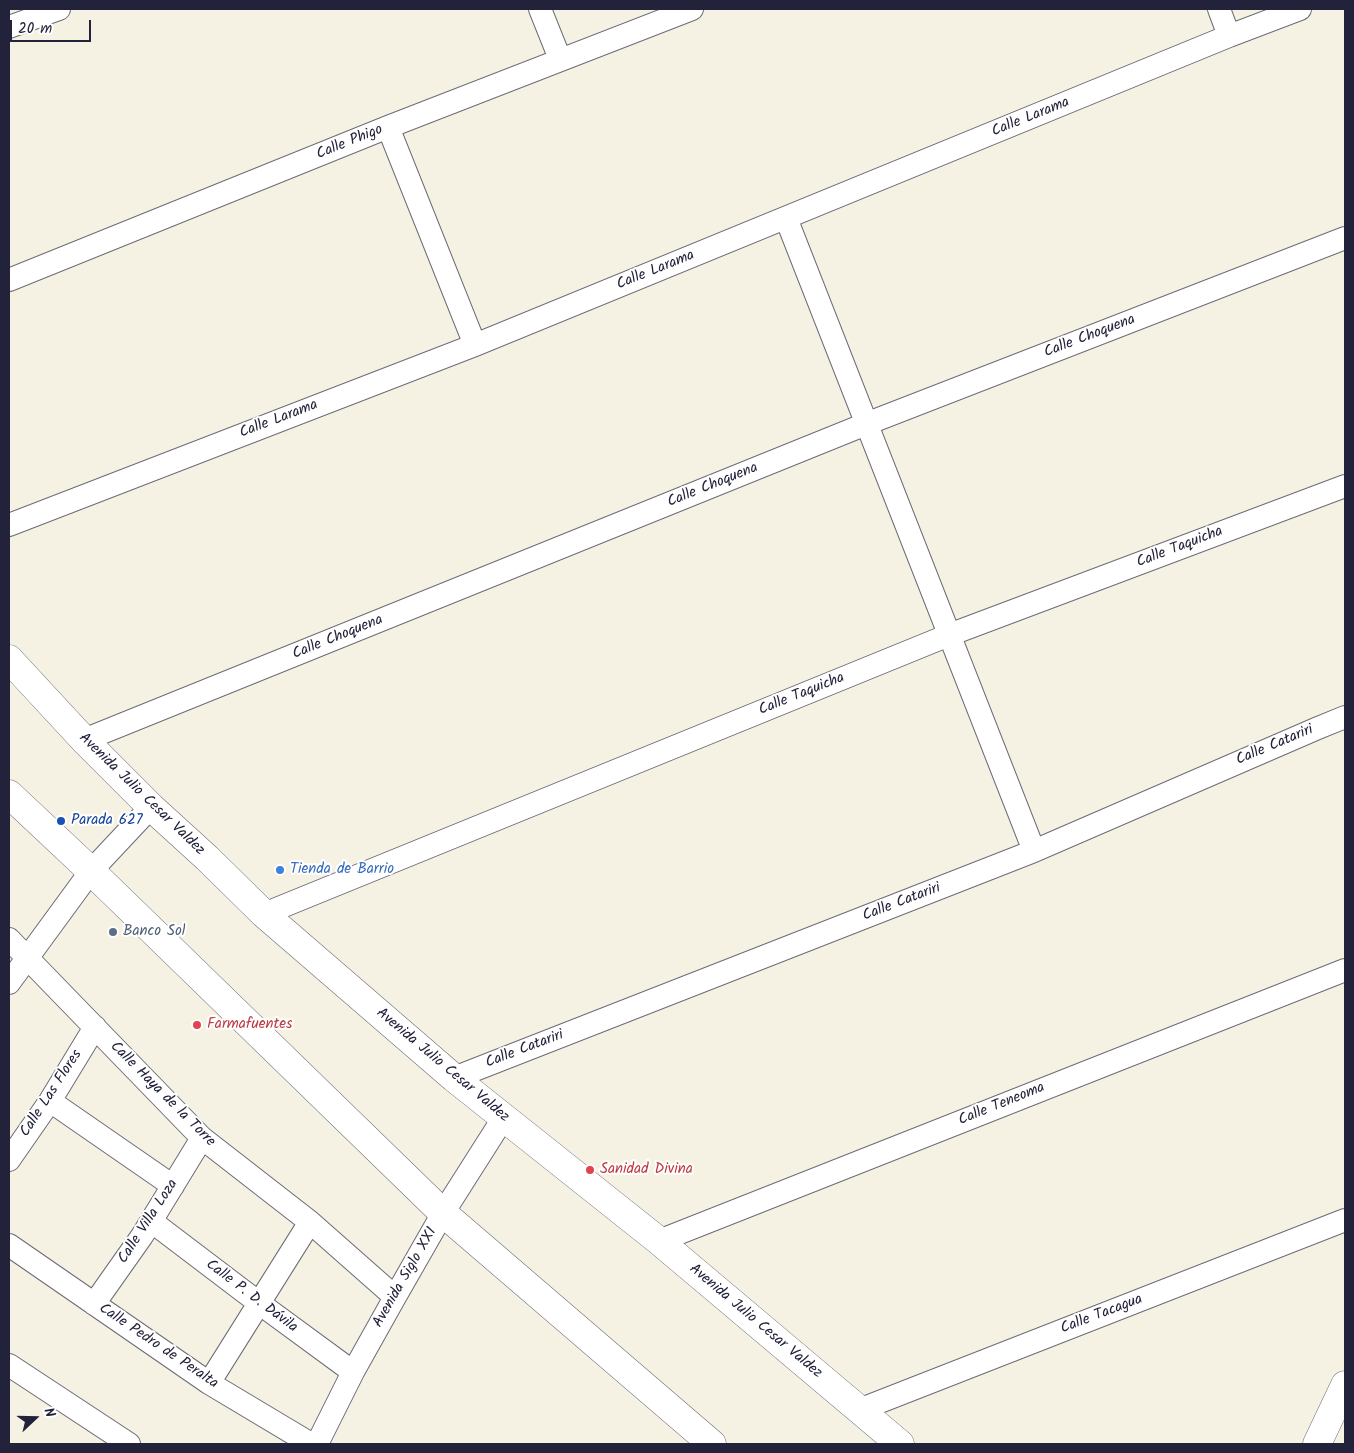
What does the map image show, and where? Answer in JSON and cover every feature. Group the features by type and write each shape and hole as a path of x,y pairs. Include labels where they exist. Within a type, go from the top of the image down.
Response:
{"main road":[{"name":"Avenida Julio Cesar Valdez","path":"9,660 84,740 151,807 264,914 454,1078 659,1241 900,1444"},
{"path":"9,794 91,871 443,1213 712,1444"},
{"path":"1317,1444 1345,1385"}],"street":[{"path":"9,27 59,9"},
{"path":"540,9 560,59"},
{"name":"Calle Phigo","path":"9,280 388,127 692,9"},
{"path":"1219,9 1229,36"},
{"name":"Calle Larama","path":"9,525 475,344 1229,36 1300,9"},
{"path":"388,127 475,344"},
{"path":"786,218 1034,851"},
{"name":"Calle Choquena","path":"84,740 866,424 1345,238"},
{"name":"Calle Taquicha","path":"264,914 949,635 1345,486"},
{"name":"Calle Catariri","path":"454,1078 1034,851 1345,718"},
{"path":"9,982 91,871 151,807"},
{"name":"Calle Haya de la Torre","path":"9,939 202,1138 310,1222 395,1297"},
{"name":"Calle Teneoma","path":"659,1241 1345,970"},
{"name":"Calle Las Flores","path":"9,1160 50,1102 95,1027"},
{"path":"50,1102 173,1186"},
{"name":"Avenida Siglo XXI","path":"317,1444 353,1372 443,1213 504,1118"},
{"name":"Calle Villa Loza","path":"94,1304 151,1220 202,1138"},
{"name":"Calle P. D. Dávila","path":"151,1220 353,1372"},
{"name":"Calle Tacagua","path":"859,1410 1345,1220"},
{"path":"209,1383 310,1222"},
{"name":"Calle Pedro de Peralta","path":"9,1245 209,1383 311,1444"},
{"path":"9,1365 129,1444"}],"place":[{"name":"Parada 627","path":"61,821"},
{"name":"Tienda de Barrio","path":"280,870"},
{"name":"Banco Sol","path":"113,932"},
{"name":"Farmafuentes","path":"197,1025"},
{"name":"Sanidad Divina","path":"590,1170"}]}
